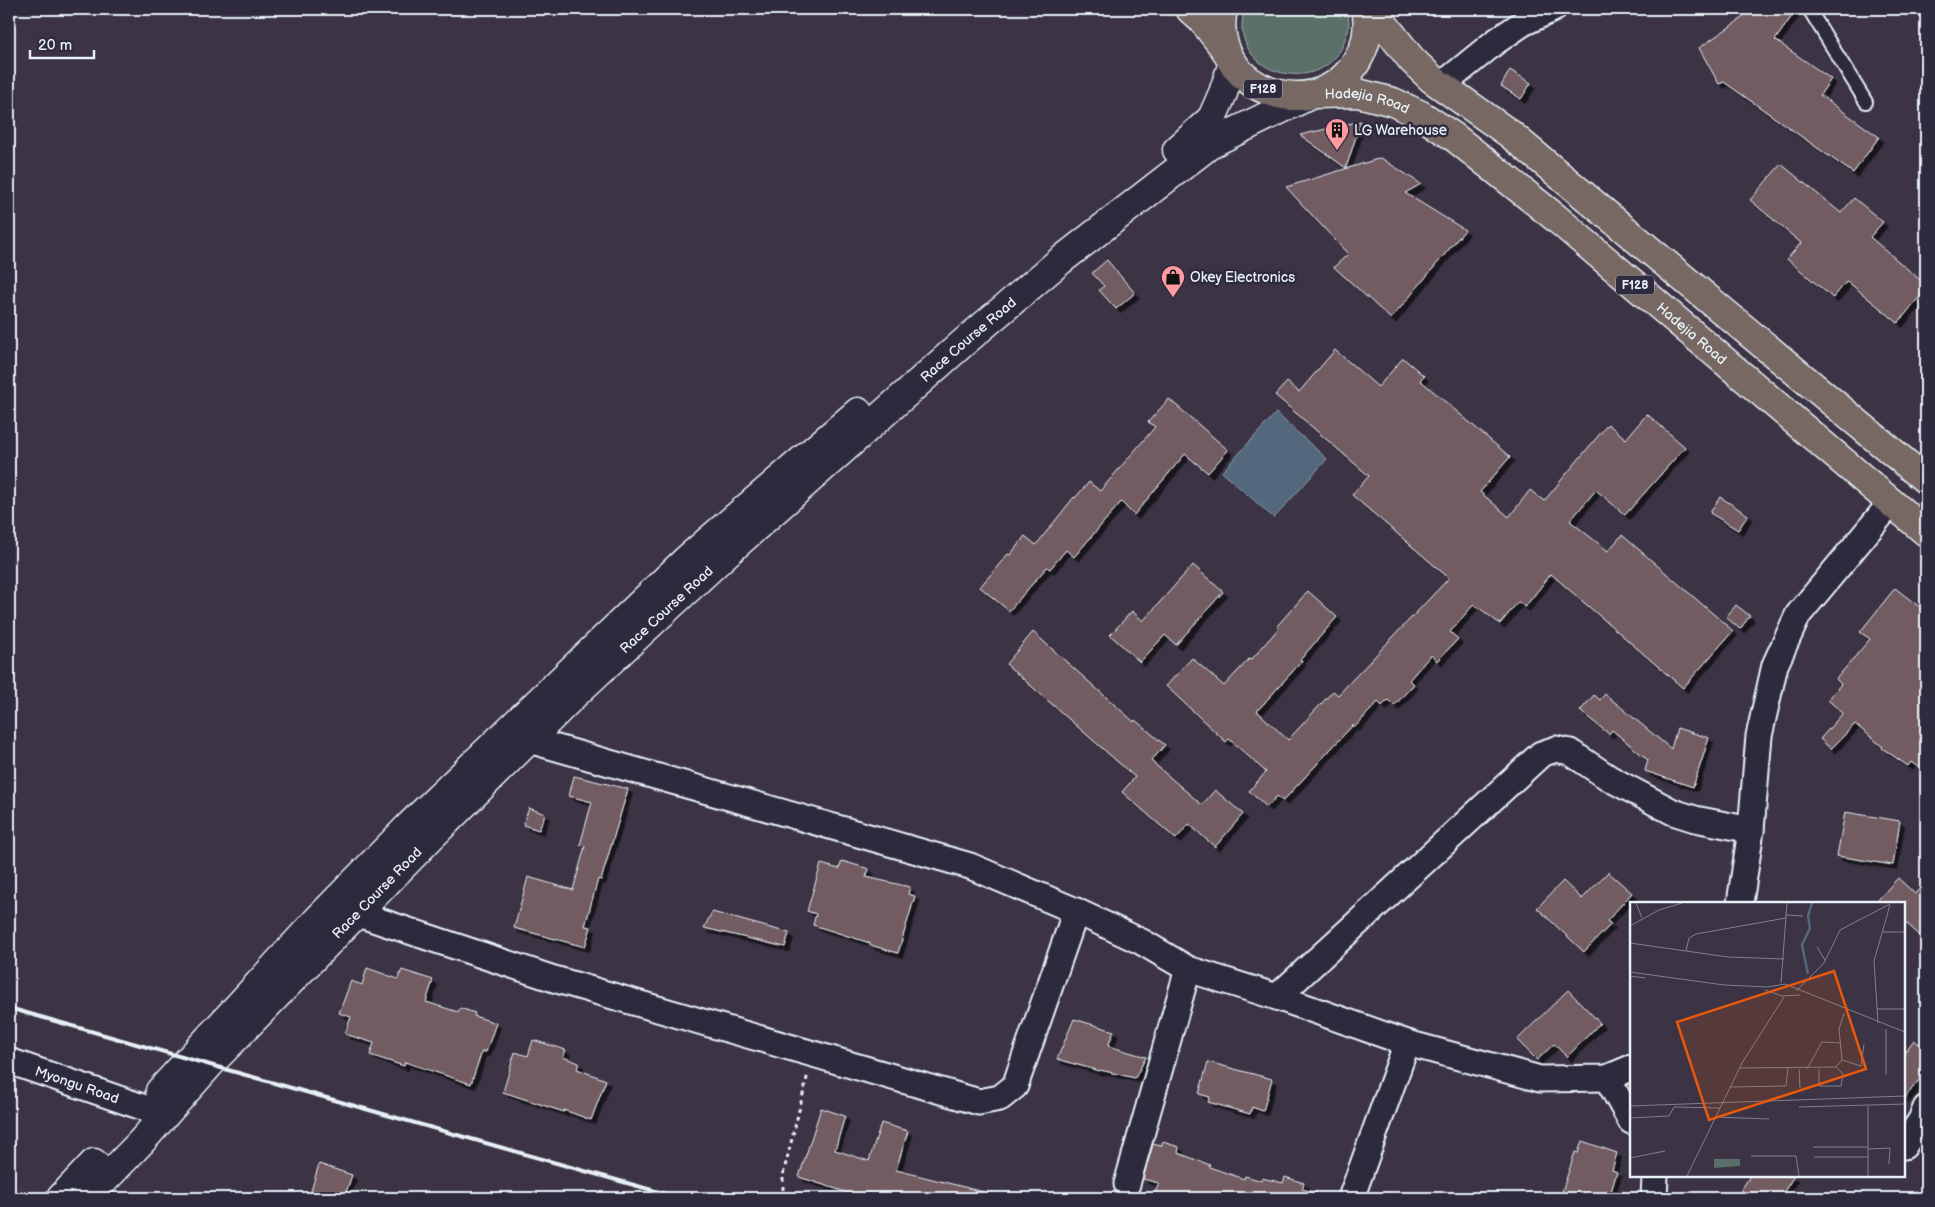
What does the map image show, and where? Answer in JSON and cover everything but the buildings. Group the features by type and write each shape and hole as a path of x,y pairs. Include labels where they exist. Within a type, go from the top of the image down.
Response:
{"main road":[{"name":"F128","path":"1190,9 1203,21 1249,82 1268,92 1288,97 1313,95"},
{"path":"1223,9 1220,23 1229,56"},
{"path":"1313,95 1339,82 1356,65 1366,43 1368,19 1366,9"},
{"name":"F128","path":"1372,9 1412,60 1432,79 1510,134 1926,480"},
{"name":"Hadejia Road","path":"1313,95 1358,94 1393,102 1422,115 1454,137 1556,218 1926,532"}],"street":[{"path":"1442,85 1502,37 1523,23 1553,9"},
{"name":"Race Course Road","path":"87,1198 154,1113 188,1059 320,916 403,832 687,559 975,314 1199,132 1212,118 1223,93 1229,56"},
{"name":"Race Course Road","path":"61,1198 210,1064 355,913 573,696 728,552 963,343 1060,260 1212,143 1313,95"},
{"path":"1740,902 1751,830 1759,736 1774,665 1798,616 1891,503"},
{"path":"529,740 970,866 1076,911 1142,942 1188,969 1276,997 1407,1043 1540,1079 1607,1078 1630,1068"},
{"path":"1276,997 1541,754 1556,749 1570,752 1609,778 1673,812 1696,819 1751,830"},
{"path":"355,913 554,979 980,1102 1000,1098 1015,1086 1076,911"},
{"path":"1127,1184 1188,969"},
{"path":"1351,1198 1407,1043"},
{"name":"Myongu Road","path":"9,1061 154,1113"},
{"path":"1607,1078 1630,1119"},
{"path":"1905,1144 1921,1120 1926,1108"},
{"path":"1654,1198 1655,1177"}],"lane":[{"path":"1809,9 1866,102"}],"path":[{"path":"783,1198 784,1175 813,1054"}],"green space":[{"path":"1243,9 1347,9 1349,28 1336,56 1323,67 1307,73 1289,74 1272,70 1258,60 1247,46 1242,28"}],"water":[{"path":"1276,413 1327,459 1274,518 1222,472"}],"railway":[{"path":"9,1008 680,1198"}],"place":[{"name":"LG Warehouse","path":"1337,151"},
{"name":"Okey Electronics","path":"1173,298"}]}
